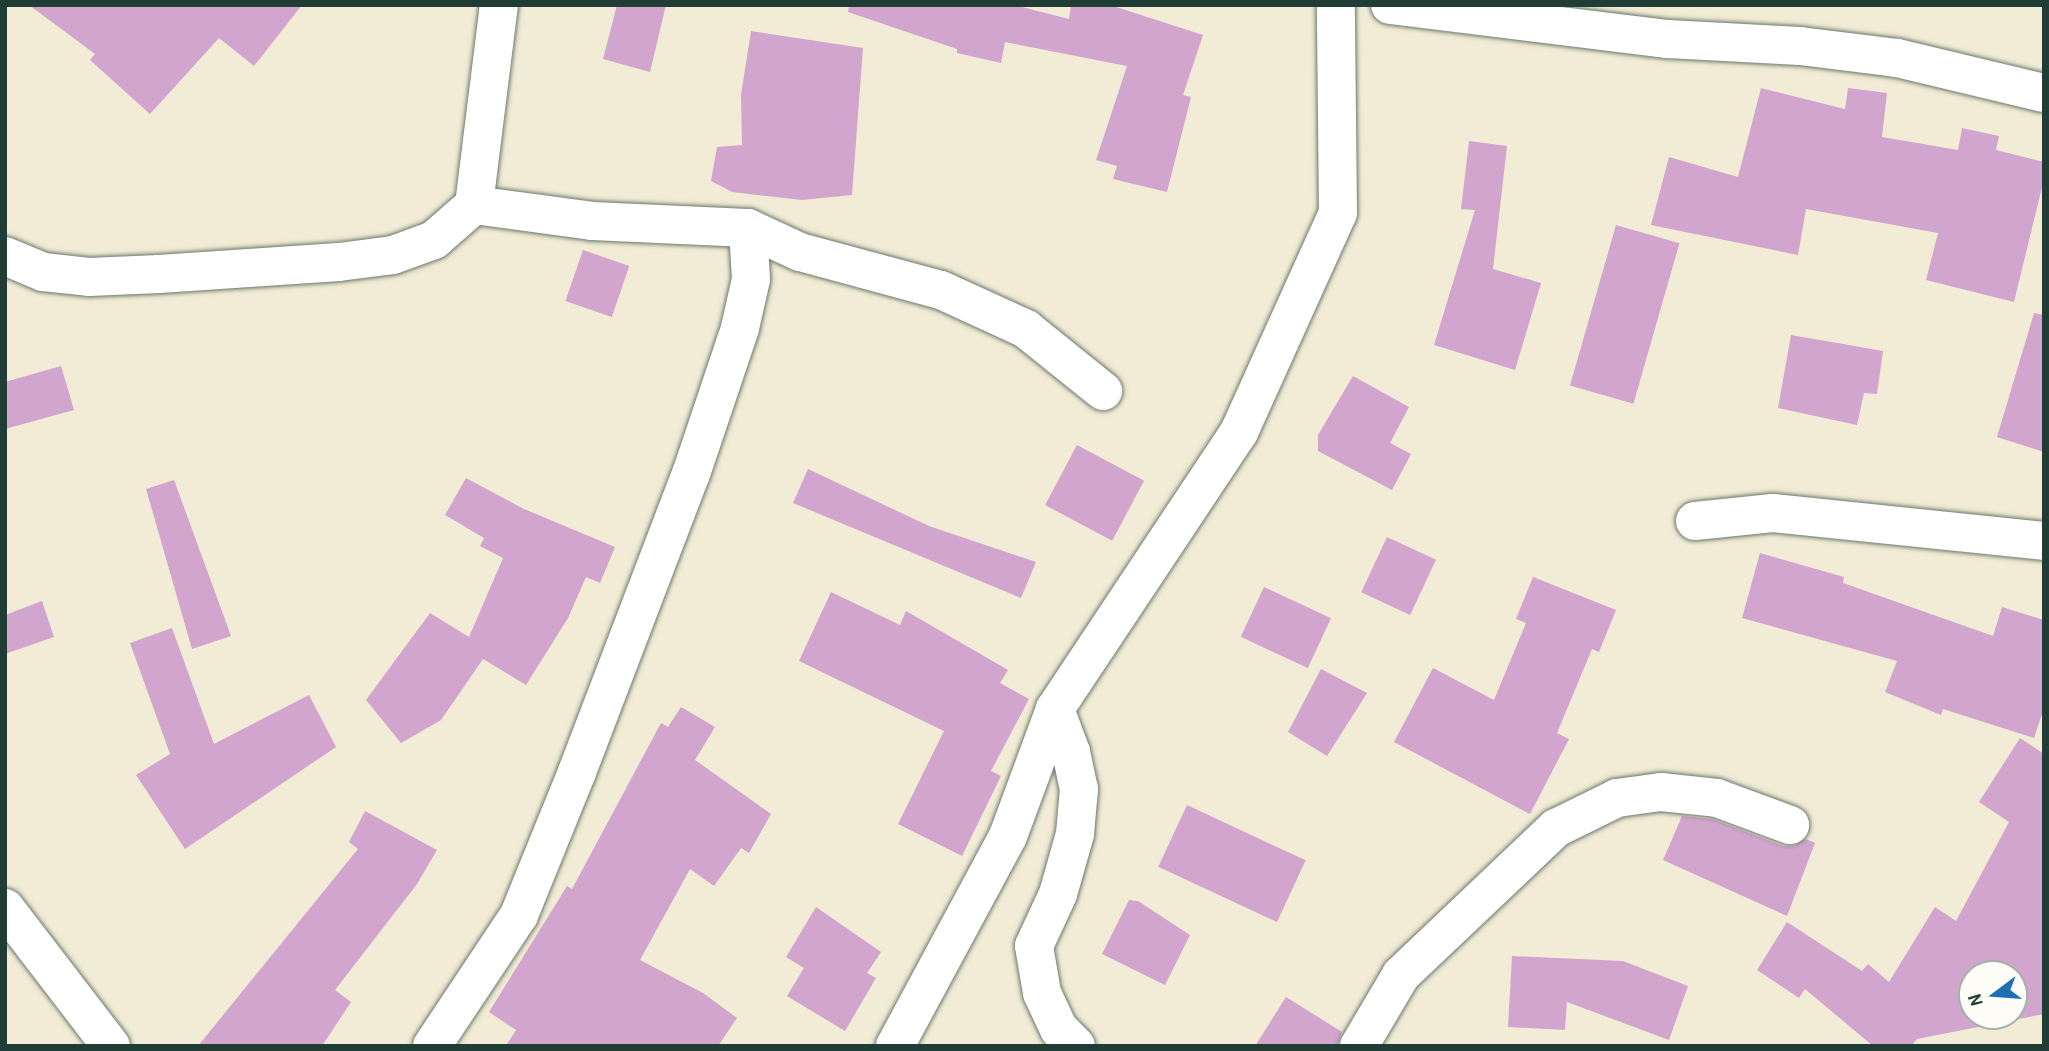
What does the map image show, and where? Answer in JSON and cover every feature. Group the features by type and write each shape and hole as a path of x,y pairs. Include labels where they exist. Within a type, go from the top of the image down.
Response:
{"street":[{"path":"5,256 43,272 89,277 339,262 393,255 434,240 474,205 499,5"},
{"path":"895,1046 1008,836 1055,709 1239,432 1338,213 1336,5"},
{"path":"1390,5 1641,36 1800,46 1897,58 2044,93"},
{"path":"474,205 592,221 748,228 800,252 941,290 1014,324 1104,391"},
{"path":"432,1046 519,915 577,772 691,474 740,328 751,279 748,228"},
{"path":"1695,521 1773,513 2044,541"},
{"path":"1055,709 1079,789 1075,834 1058,894 1034,946 1042,993 1059,1029 1076,1046"},
{"path":"1359,1046 1401,975 1556,828 1617,799 1661,792 1717,798 1790,825"},
{"path":"5,909 110,1046"}],"building":[{"path":"29,5 302,5 254,66 219,38 150,114 90,60 95,54"},
{"path":"617,5 666,5 650,72 603,59"},
{"path":"849,5 1014,5 1069,19 1071,5 1110,5 1203,35 1183,95 1191,97 1167,192 1113,179 1117,166 1096,160 1127,66 1005,42 1001,63 957,53 957,49 848,12"},
{"path":"751,31 863,48 852,195 802,200 732,192 711,181 717,147 742,145 741,95"},
{"path":"1761,88 1845,109 1848,88 1887,93 1882,137 1958,150 1962,128 1999,136 1996,150 2044,162 2044,179 2014,302 1926,280 1938,233 1806,209 1798,255 1651,225 1669,157 1738,177"},
{"path":"1469,141 1507,146 1493,269 1541,283 1515,370 1434,345 1475,210 1461,209"},
{"path":"1616,225 1679,243 1633,404 1570,386"},
{"path":"583,250 629,266 612,317 565,301"},
{"path":"2034,313 2044,315 2044,452 1997,437"},
{"path":"1791,335 1883,351 1877,394 1864,393 1857,425 1778,408"},
{"path":"61,366 74,410 5,429 5,382"},
{"path":"1353,376 1409,407 1390,443 1411,454 1392,490 1318,451 1318,435"},
{"path":"1077,445 1144,481 1112,541 1045,505"},
{"path":"808,469 929,526 1036,562 1021,598 793,503"},
{"path":"466,478 524,509 615,547 600,583 586,577 568,618 526,685 483,659 441,720 401,743 366,700 430,613 469,637 503,558 480,546 484,538 445,515"},
{"path":"174,480 231,636 192,649 146,489"},
{"path":"1387,537 1436,560 1410,615 1361,592"},
{"path":"1760,553 1844,577 1843,583 1993,636 2002,607 2044,620 2044,708 2034,738 1943,709 1941,715 1885,692 1897,661 1742,618"},
{"path":"1533,577 1616,610 1599,652 1592,649 1557,733 1569,739 1530,814 1394,742 1433,668 1494,700 1526,623 1516,619"},
{"path":"1264,587 1331,618 1308,668 1241,637"},
{"path":"831,592 900,625 906,611 1008,670 1000,683 1029,699 991,771 1001,776 962,856 898,824 944,731 799,661"},
{"path":"42,601 54,637 5,654 5,615"},
{"path":"172,628 214,744 309,695 336,747 185,849 136,775 170,754 130,643"},
{"path":"1321,669 1367,693 1327,756 1288,732"},
{"path":"681,707 715,727 695,760 771,814 749,853 741,848 714,886 690,869 640,960 703,993 737,1018 718,1046 506,1046 516,1030 489,1012 567,886 572,889 661,723 668,727"},
{"path":"2020,738 2044,754 2044,1014 2028,1017 2028,960 1958,960 1958,1030 1963,1030 1917,1039 1911,1046 1873,1046 1805,989 1799,998 1757,970 1787,922 1862,971 1868,964 1889,982 1935,907 1956,921 2009,822 1979,802"},
{"path":"1187,805 1306,860 1277,922 1158,867"},
{"path":"365,811 437,850 417,884 335,990 351,1002 322,1046 198,1046 358,849 349,842"},
{"path":"1682,816 1712,819 1783,846 1794,846 1806,839 1815,843 1787,916 1663,860"},
{"path":"1129,900 1138,901 1190,935 1165,985 1102,954"},
{"path":"816,907 881,952 867,973 876,978 845,1031 787,996 804,968 786,957"},
{"path":"1512,956 1623,961 1688,986 1669,1040 1567,1002 1565,1030 1508,1027"},
{"path":"1286,997 1342,1032 1337,1046 1255,1046"}]}
